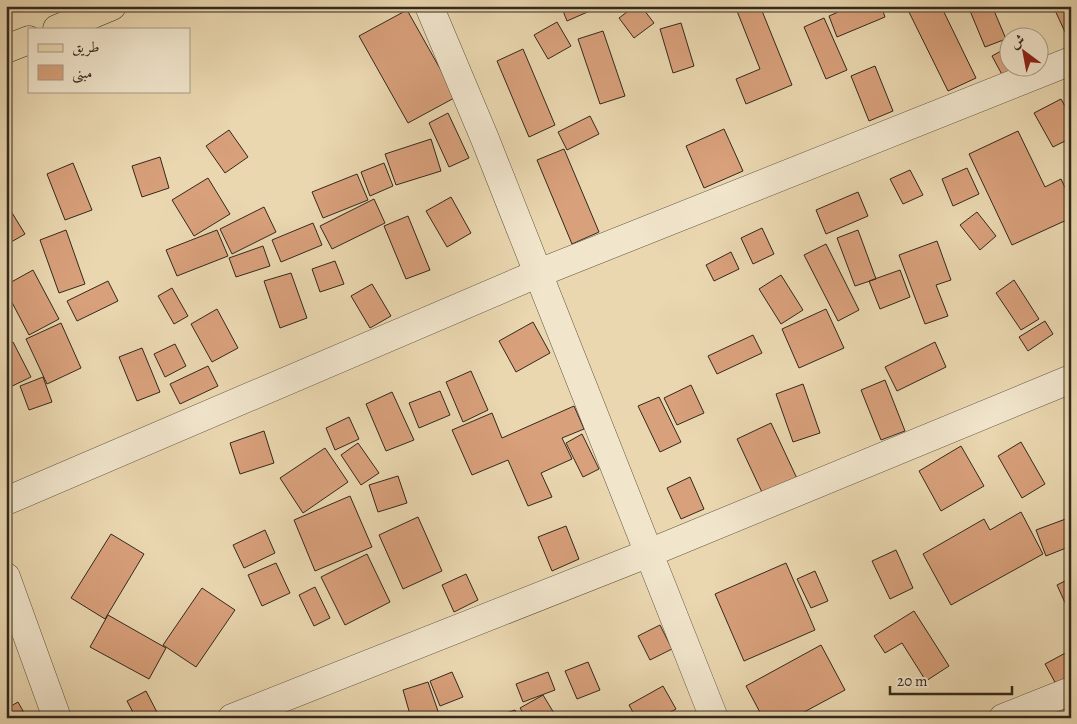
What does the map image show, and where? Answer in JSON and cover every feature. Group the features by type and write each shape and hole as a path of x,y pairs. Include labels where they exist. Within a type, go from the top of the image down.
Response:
{"main road":[{"path":"59,28 112,6"},
{"path":"6,49 28,40"}],"street":[{"path":"429,6 539,273 714,718"},
{"path":"6,501 539,273 1071,61"},
{"path":"232,718 649,553 1071,379"},
{"path":"6,577 57,718"},
{"path":"1003,718 1071,691"}],"building":[{"path":"561,6 590,6 592,10 567,21"},
{"path":"635,6 641,6 654,23 634,38 619,18"},
{"path":"735,6 760,6 792,85 746,104 736,79 760,69"},
{"path":"852,6 881,6 885,17 837,37 829,16"},
{"path":"906,6 941,6 976,78 948,91"},
{"path":"968,6 992,6 1001,28 1000,41 985,47"},
{"path":"1053,6 1071,6 1071,30 1065,32"},
{"path":"407,10 456,97 408,123 359,36"},
{"path":"824,18 847,70 826,79 804,27"},
{"path":"557,22 571,46 548,59 534,35"},
{"path":"681,23 694,66 673,73 660,29"},
{"path":"603,31 625,96 600,104 578,39"},
{"path":"523,49 555,125 529,137 497,61"},
{"path":"1000,52 1000,71 992,56"},
{"path":"875,66 893,111 869,121 851,76"},
{"path":"1061,99 1071,117 1071,138 1053,147 1034,113"},
{"path":"448,113 469,158 449,167 429,123"},
{"path":"590,116 599,134 567,150 558,132"},
{"path":"724,129 743,171 704,188 686,146"},
{"path":"229,130 248,157 225,173 206,146"},
{"path":"1018,131 1045,187 1061,179 1071,200 1071,218 1012,245 969,154"},
{"path":"431,139 441,171 396,185 385,154"},
{"path":"564,149 599,232 572,244 537,160"},
{"path":"160,157 169,188 142,197 132,166"},
{"path":"73,163 92,210 65,220 47,174"},
{"path":"384,163 393,186 370,196 361,172"},
{"path":"967,168 979,194 953,206 942,179"},
{"path":"910,170 923,195 903,204 890,179"},
{"path":"357,174 368,200 323,218 312,192"},
{"path":"208,178 230,214 194,236 172,200"},
{"path":"858,192 868,216 826,234 816,210"},
{"path":"451,197 471,233 447,247 426,211"},
{"path":"374,199 385,223 332,249 320,226"},
{"path":"6,203 25,234 6,245"},
{"path":"264,207 276,232 232,254 220,229"},
{"path":"977,212 996,236 980,250 960,225"},
{"path":"408,216 430,270 406,279 384,226"},
{"path":"313,223 322,245 281,262 272,240"},
{"path":"762,228 774,254 753,264 741,238"},
{"path":"66,230 85,284 59,293 40,240"},
{"path":"217,230 228,256 177,276 166,250"},
{"path":"858,230 876,279 855,286 837,238"},
{"path":"937,241 951,280 936,285 948,316 925,324 899,255"},
{"path":"826,244 859,310 838,321 804,255"},
{"path":"263,246 270,266 236,277 229,258"},
{"path":"731,252 739,269 714,281 706,265"},
{"path":"335,261 344,284 320,292 312,269"},
{"path":"33,270 59,319 29,335 6,291 6,285"},
{"path":"900,270 910,297 880,309 869,281"},
{"path":"291,273 307,318 280,328 264,281"},
{"path":"781,275 803,310 781,324 759,289"},
{"path":"1014,280 1039,319 1021,330 996,293"},
{"path":"108,281 118,301 77,321 67,301"},
{"path":"372,284 391,316 370,328 351,296"},
{"path":"172,288 188,316 174,324 158,296"},
{"path":"217,309 238,348 212,362 191,324"},
{"path":"826,309 844,348 799,368 782,329"},
{"path":"1045,321 1053,334 1028,351 1019,337"},
{"path":"533,322 550,353 516,372 499,341"},
{"path":"61,323 81,368 47,384 26,339"},
{"path":"753,335 762,353 717,374 708,356"},
{"path":"13,342 31,377 6,389 6,346"},
{"path":"935,342 946,367 897,391 885,367"},
{"path":"175,344 186,366 165,377 154,354"},
{"path":"142,348 160,392 137,401 119,357"},
{"path":"208,366 218,386 180,404 170,384"},
{"path":"471,371 488,410 463,422 446,382"},
{"path":"43,377 52,402 29,410 20,386"},
{"path":"885,380 905,431 881,440 861,390"},
{"path":"803,384 820,433 793,442 776,394"},
{"path":"691,385 704,413 677,425 664,398"},
{"path":"440,391 450,415 419,428 409,403"},
{"path":"392,392 414,440 386,451 366,404"},
{"path":"659,397 681,442 660,452 638,406"},
{"path":"574,406 584,429 562,438 572,459 541,473 552,497 528,506 508,460 472,475 452,430 492,413 502,438"},
{"path":"349,417 359,439 335,450 326,428"},
{"path":"771,423 801,487 767,503 737,439"},
{"path":"264,431 274,463 240,474 230,443"},
{"path":"582,434 599,469 583,477 566,443"},
{"path":"1021,442 1045,484 1022,498 998,456"},
{"path":"358,443 379,473 361,485 341,455"},
{"path":"961,446 984,486 941,511 919,471"},
{"path":"325,448 348,482 303,513 280,478"},
{"path":"398,476 407,503 378,512 369,485"},
{"path":"690,477 704,509 681,519 667,488"},
{"path":"350,496 372,547 315,571 294,520"},
{"path":"1021,512 1043,554 951,605 923,554 984,519 990,530"},
{"path":"418,517 442,571 403,589 379,535"},
{"path":"1071,517 1071,546 1046,556 1036,530"},
{"path":"566,526 579,559 552,571 538,537"},
{"path":"265,530 275,553 244,568 233,545"},
{"path":"111,534 144,554 105,619 71,598"},
{"path":"896,550 913,588 890,599 872,561"},
{"path":"367,554 390,602 345,625 321,577"},
{"path":"276,563 290,593 262,606 248,575"},
{"path":"786,563 815,630 744,661 715,594"},
{"path":"815,571 828,601 811,608 797,579"},
{"path":"466,574 478,600 454,612 442,585"},
{"path":"1071,578 1071,616 1057,585"},
{"path":"315,587 330,618 314,626 299,595"},
{"path":"202,588 235,610 196,667 163,645"},
{"path":"914,611 949,666 926,681 902,643 885,653 874,636"},
{"path":"108,615 166,648 149,679 90,647"},
{"path":"660,625 672,649 650,660 638,636"},
{"path":"821,645 845,690 793,718 763,718 746,686"},
{"path":"1071,650 1071,675 1056,684 1045,664"},
{"path":"588,662 600,690 577,699 565,671"},
{"path":"452,672 463,697 440,706 430,681"},
{"path":"548,672 555,690 523,702 516,684"},
{"path":"428,682 439,714 428,718 411,718 403,690"},
{"path":"663,686 676,709 660,718 636,718 629,705"},
{"path":"146,691 160,718 136,718 127,701"},
{"path":"543,695 557,718 526,718 520,708"},
{"path":"18,702 27,718 6,718 6,709"},
{"path":"515,710 518,718 491,718"}]}
